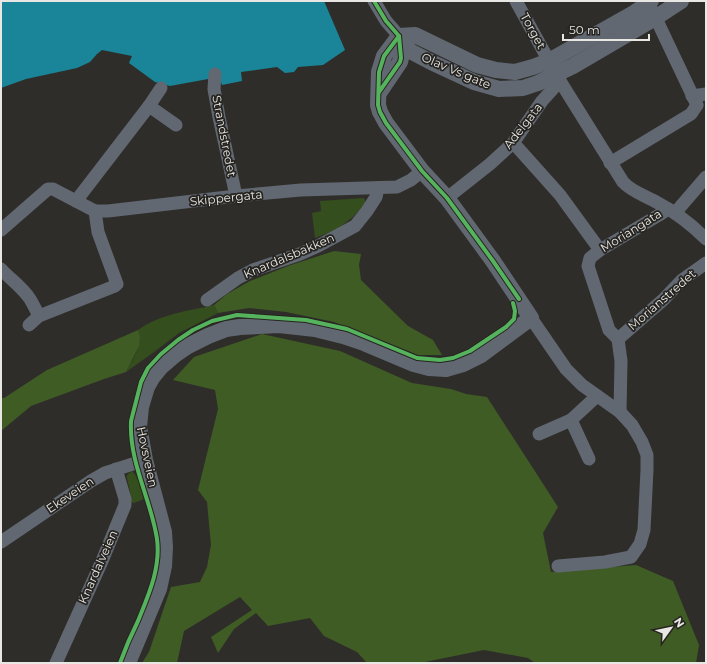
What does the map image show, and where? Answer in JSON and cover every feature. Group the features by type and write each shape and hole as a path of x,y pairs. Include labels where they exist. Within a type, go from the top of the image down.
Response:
{"street":[{"path":"374,1 386,21 399,36 384,56 379,72 380,112 386,123 422,171 447,198 493,261 566,369 582,385 620,412 632,425 642,442 646,455 647,470 644,530 640,544 631,557 605,562 558,566"},
{"name":"Torget","path":"516,1 555,72 622,182 627,187 671,211 706,239"},
{"name":"Olav Vs gate","path":"399,36 415,35 477,65 496,70 515,72 533,67 555,72 656,18 681,1"},
{"path":"649,2 698,102"},
{"name":"Olav Vs gate","path":"555,72 649,2"},
{"name":"Adelgata","path":"447,198 490,164 513,143 542,102 555,72"},
{"name":"Strandstredet","path":"215,74 214,89 236,196"},
{"path":"76,201 161,88"},
{"path":"610,163 691,114 698,102 706,94"},
{"path":"148,106 176,125"},
{"path":"513,143 560,195 600,250"},
{"name":"Skippergata","path":"2,228 48,189 53,189 95,211 108,211 301,190 397,187 411,180 422,171"},
{"name":"Moriangata","path":"618,339 608,330 588,266 590,258 600,250 659,216 671,211 706,177"},
{"name":"Knardalsbakken","path":"207,300 238,278 253,270 318,246 355,226 376,197 378,188"},
{"path":"1,269 30,299 34,320 115,286 117,284 98,232 95,211"},
{"name":"Morianstredet","path":"618,339 663,300 682,280 706,263"},
{"name":"Hovsveien","path":"128,663 159,589 164,566 164,532 145,460 139,427 147,387 160,367 188,346 226,329 240,326 279,325 315,329 343,336 414,364 429,368 446,369 463,364 481,355 531,318"},
{"path":"618,339 621,361 620,412"},
{"path":"539,434 571,420 597,396"},
{"path":"571,420 589,459"},
{"name":"Ekeveien","path":"1,542 105,472 145,460"},
{"name":"Knardalveien","path":"56,663 102,560 124,504 125,499 116,469"}],"green space":[{"path":"364,198 365,204 353,217 336,230 315,238 312,213 321,211 320,201"},
{"path":"334,251 361,254 359,265 361,280 408,326 433,340 442,355 418,355 334,322 286,312 249,308 218,313 214,305 227,294 250,281 288,266"},
{"path":"214,305 218,313 179,333 126,372 138,347 138,330 156,320 165,317 184,311"},
{"path":"138,330 140,337 139,346 126,372 31,406 1,431 1,398 4,398 47,370"},
{"path":"262,334 340,351 412,383 451,389 466,394 487,397 558,507 543,533 551,572 636,565 673,581 699,645 696,663 535,663 528,658 484,650 420,663 367,663 357,652 324,636 310,618 268,626 256,613 234,629 218,653 211,637 252,610 240,597 184,631 177,663 142,663 149,652 171,587 200,582 207,567 211,545 207,502 198,490 218,409 215,390 173,380 194,357"},
{"path":"132,471 138,480 144,497 144,499 134,503 131,502 127,478 127,475"}],"water":[{"path":"1,1 324,1 345,50 323,65 298,67 294,72 285,73 277,67 241,72 242,81 222,85 219,77 170,86 155,82 129,63 132,56 102,50 90,62 77,68 26,79 1,88"}],"cycle path":[{"path":"374,1 386,21 399,36 401,58 400,62 379,92"},
{"path":"399,36 384,56 379,72 378,105 380,112 386,123 422,171 447,198 519,299"},
{"path":"120,663 153,582 157,561 157,539 133,452 131,421 141,382 148,368 161,354 193,330 212,321 237,315 306,320 347,329 417,358 440,360 453,358 470,351 506,327 514,319 515,311 513,303"}]}
